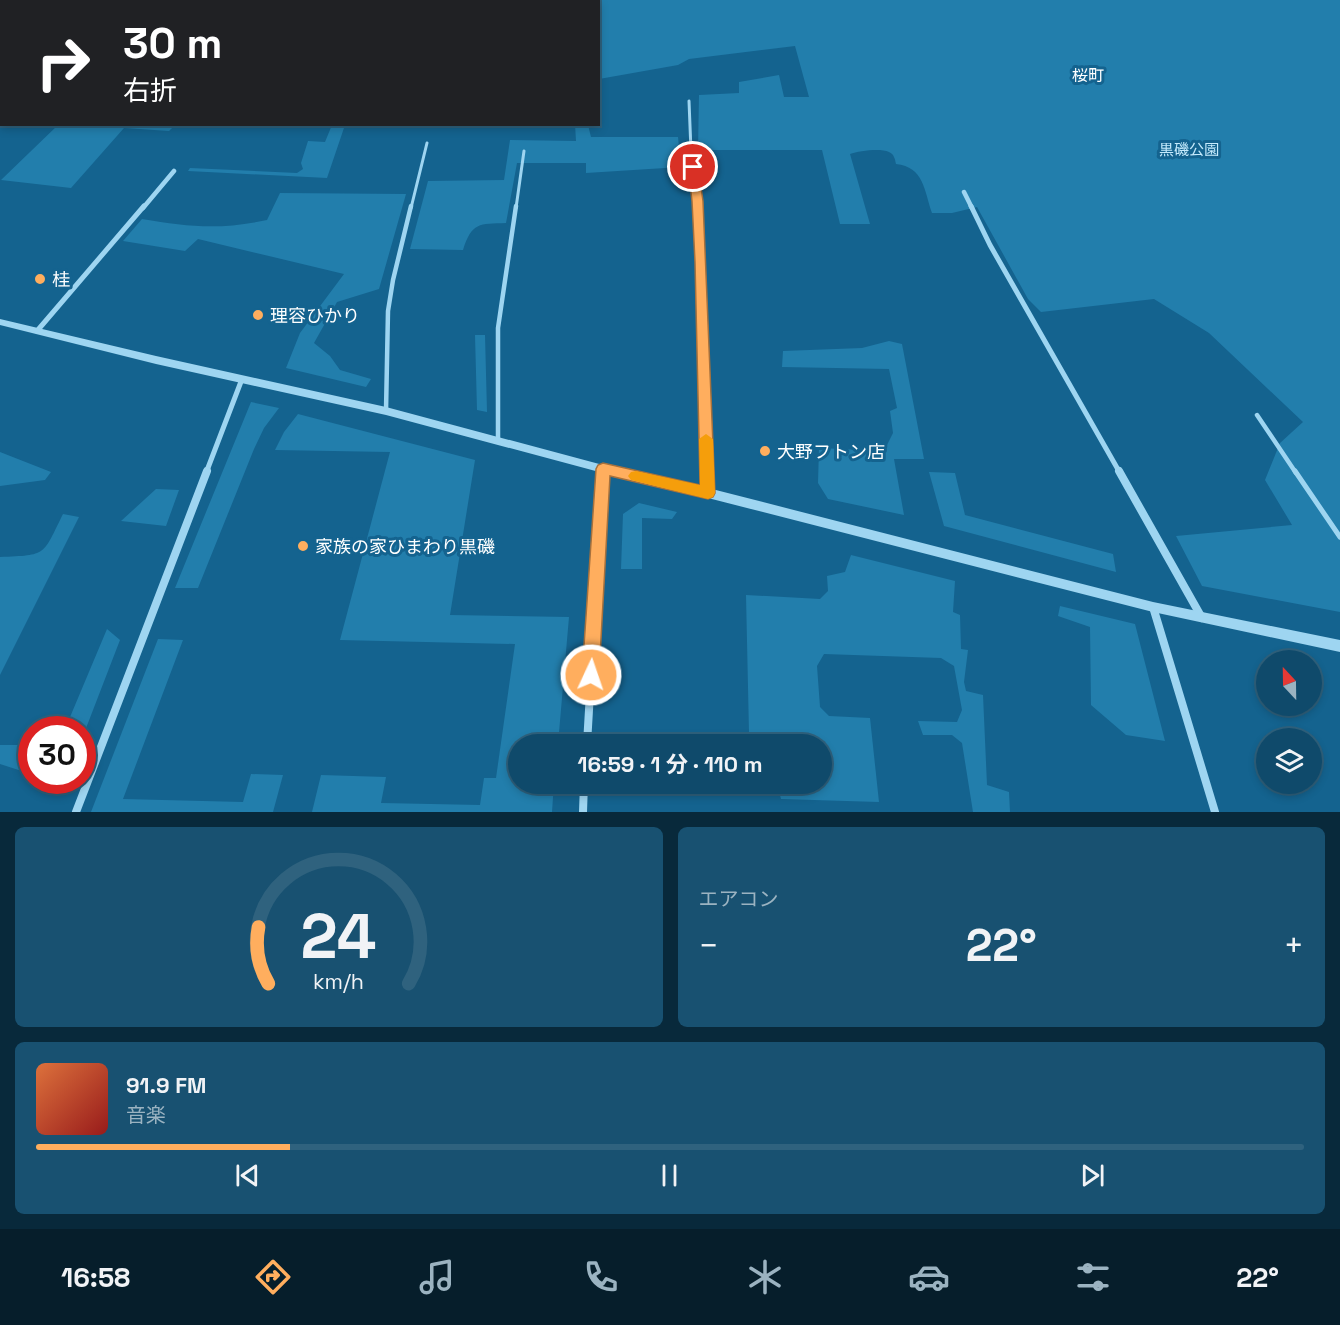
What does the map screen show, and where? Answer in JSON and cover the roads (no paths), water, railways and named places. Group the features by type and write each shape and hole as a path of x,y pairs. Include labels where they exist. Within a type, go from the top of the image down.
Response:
{"street":[{"path":"37,331 174,171"},
{"path":"964,192 990,245 1202,618"},
{"path":"0,322 386,411 603,469 708,493 1153,607 1340,646"},
{"path":"76,812 242,379"},
{"path":"588,734 603,469"},
{"path":"1153,607 1215,812"},
{"path":"583,812 584,794"}],"lane":[{"path":"689,101 691,151 698,213 708,493"},
{"path":"386,411 388,311 393,280 427,143"},
{"path":"498,441 498,328 524,151"},
{"path":"1257,415 1340,537"}],"place":[{"name":"桂","path":"40,279"},
{"name":"理容ひかり","path":"258,315"},
{"name":"大野フトン店","path":"765,451"},
{"name":"家族の家ひまわり黒磯","path":"303,546"}],"district":[{"name":"桜町","path":"1088,75"}],"park label":[{"name":"黒磯公園","path":"1189,149"}]}
